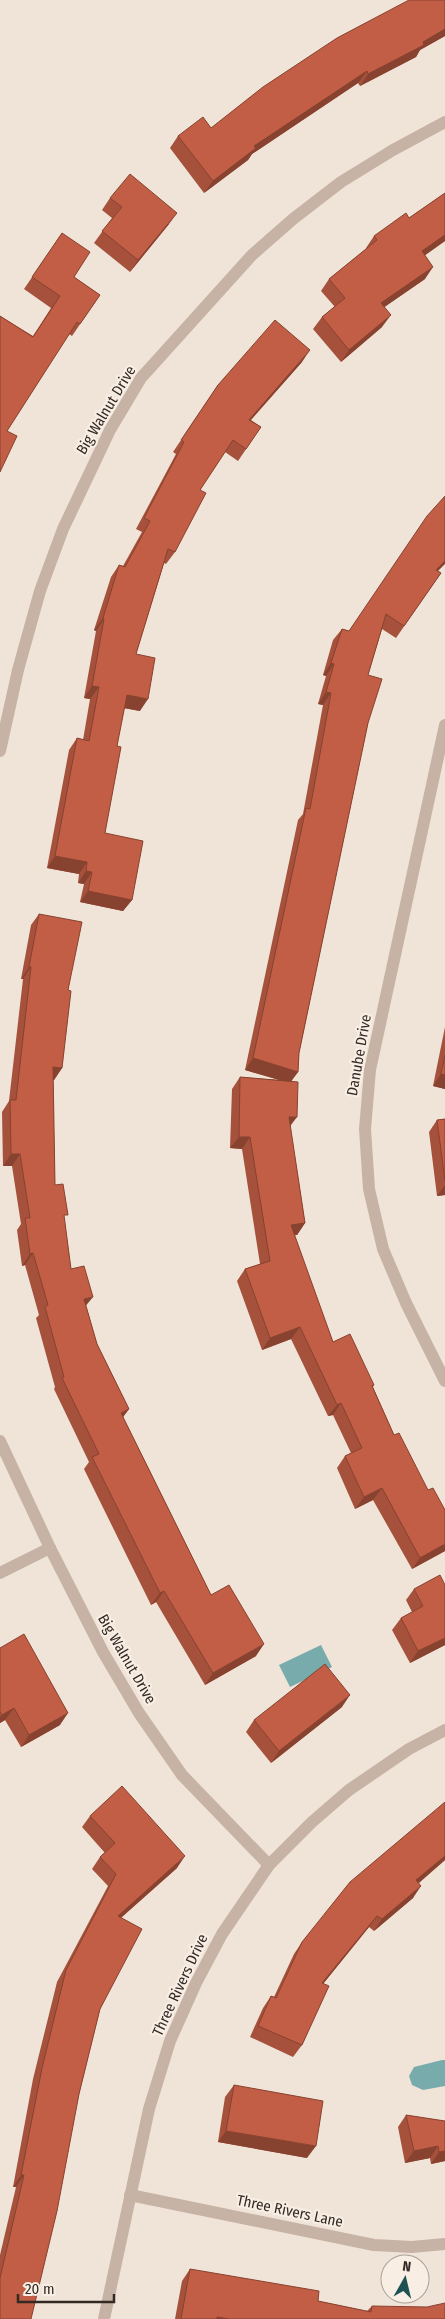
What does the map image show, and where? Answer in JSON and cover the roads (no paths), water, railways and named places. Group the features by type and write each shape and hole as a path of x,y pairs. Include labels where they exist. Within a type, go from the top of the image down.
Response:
{"street":[{"name":"Big Walnut Drive","path":"0,751 18,670 38,600 63,529 110,430 141,378 252,255 293,219 341,182 393,150 445,122"},
{"name":"Danube Drive","path":"445,725 370,1070 365,1129 369,1190 383,1249 406,1303 445,1381"},
{"name":"Big Walnut Drive","path":"0,1441 50,1548 102,1652 138,1713 182,1775 269,1865"},
{"path":"0,1573 50,1548"},
{"name":"Three Rivers Drive","path":"104,2319 149,2109 170,2041 196,1983 222,1934 269,1865 349,1790 410,1748 445,1730"},
{"name":"Three Rivers Lane","path":"130,2195 374,2245 412,2247 445,2244"}],"water":[{"path":"321,1645 332,1667 290,1687 279,1665"},
{"path":"445,2060 445,2086 423,2090 412,2085 409,2076 414,2067"}]}
